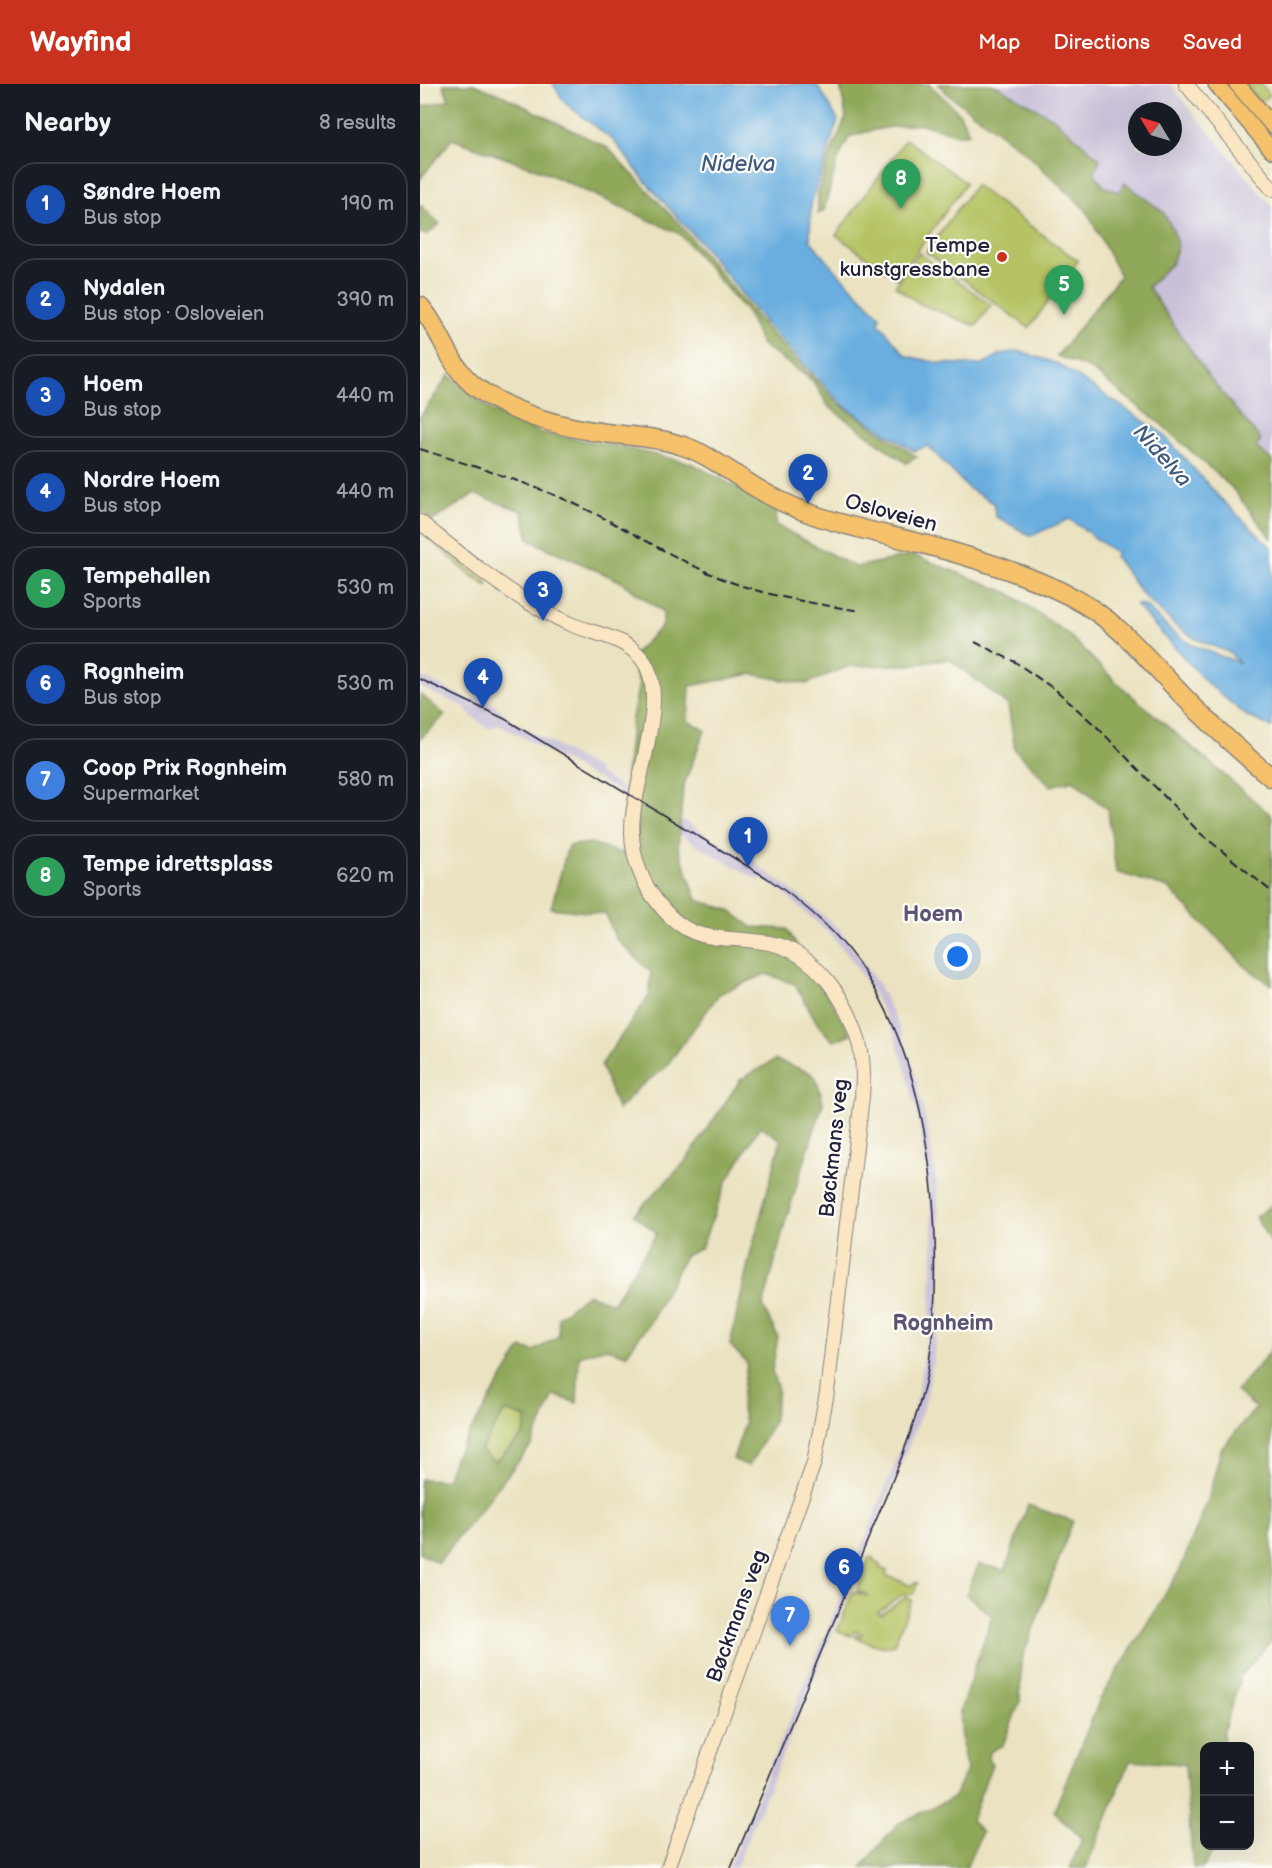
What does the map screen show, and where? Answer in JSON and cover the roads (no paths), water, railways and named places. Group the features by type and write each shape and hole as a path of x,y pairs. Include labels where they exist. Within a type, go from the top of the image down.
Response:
{"highway":[{"name":"Osloveien","path":"420,306 431,320 455,365 468,381 495,400 519,411 576,429 649,438 687,447 715,460 766,494 813,515 988,563 1046,584 1082,602 1104,616 1128,636 1206,720 1272,778"}],"main road":[{"path":"1186,84 1272,189"},
{"path":"1216,84 1272,150"},
{"path":"1237,84 1272,125"},
{"name":"Bøckmans veg","path":"420,522 516,594 570,624 625,644 644,661 652,677 654,700 635,795 632,831 639,870 648,889 666,913 692,932 715,939 770,943 806,960 823,976 840,999 849,1016 860,1049 863,1068 862,1097 827,1392 818,1445 807,1483 668,1868"}],"water":[{"name":"Nidelva","path":"553,84 815,84 838,120 811,204 810,240 836,271 880,316 879,323 906,356 939,363 981,365 1001,354 1019,351 1058,364 1162,433 1218,496 1272,548 1272,727 1247,716 1207,683 1136,605 1145,605 1170,630 1192,645 1240,663 1228,652 1196,639 1177,627 1142,594 1115,557 1116,553 1069,519 1031,536 995,516 994,503 969,489 928,446 914,451 844,406 766,324 614,141 565,103"}],"tram line":[{"path":"420,679 505,719 767,878 796,899 835,934 867,976 902,1048 914,1087 924,1128 934,1210 935,1291 925,1383 912,1429 895,1473 731,1868"}],"railway":[{"path":"420,449 548,492 707,572 744,587 810,603 861,611"},
{"path":"975,642 1015,662 1057,691 1098,728 1200,833 1272,892"}],"place":[{"name":"Tempe idrettsplass","path":"901,209"},
{"name":"Tempe kunstgressbane","path":"1002,257"},
{"name":"Tempehallen","path":"1064,315"},
{"name":"Nydalen","path":"808,504"},
{"name":"Hoem","path":"543,621"},
{"name":"Nordre Hoem","path":"483,708"},
{"name":"Søndre Hoem","path":"748,867"},
{"name":"Rognheim","path":"844,1598"},
{"name":"Coop Prix Rognheim","path":"790,1646"}],"district":[{"name":"Hoem","path":"933,914"},
{"name":"Rognheim","path":"943,1323"}]}
